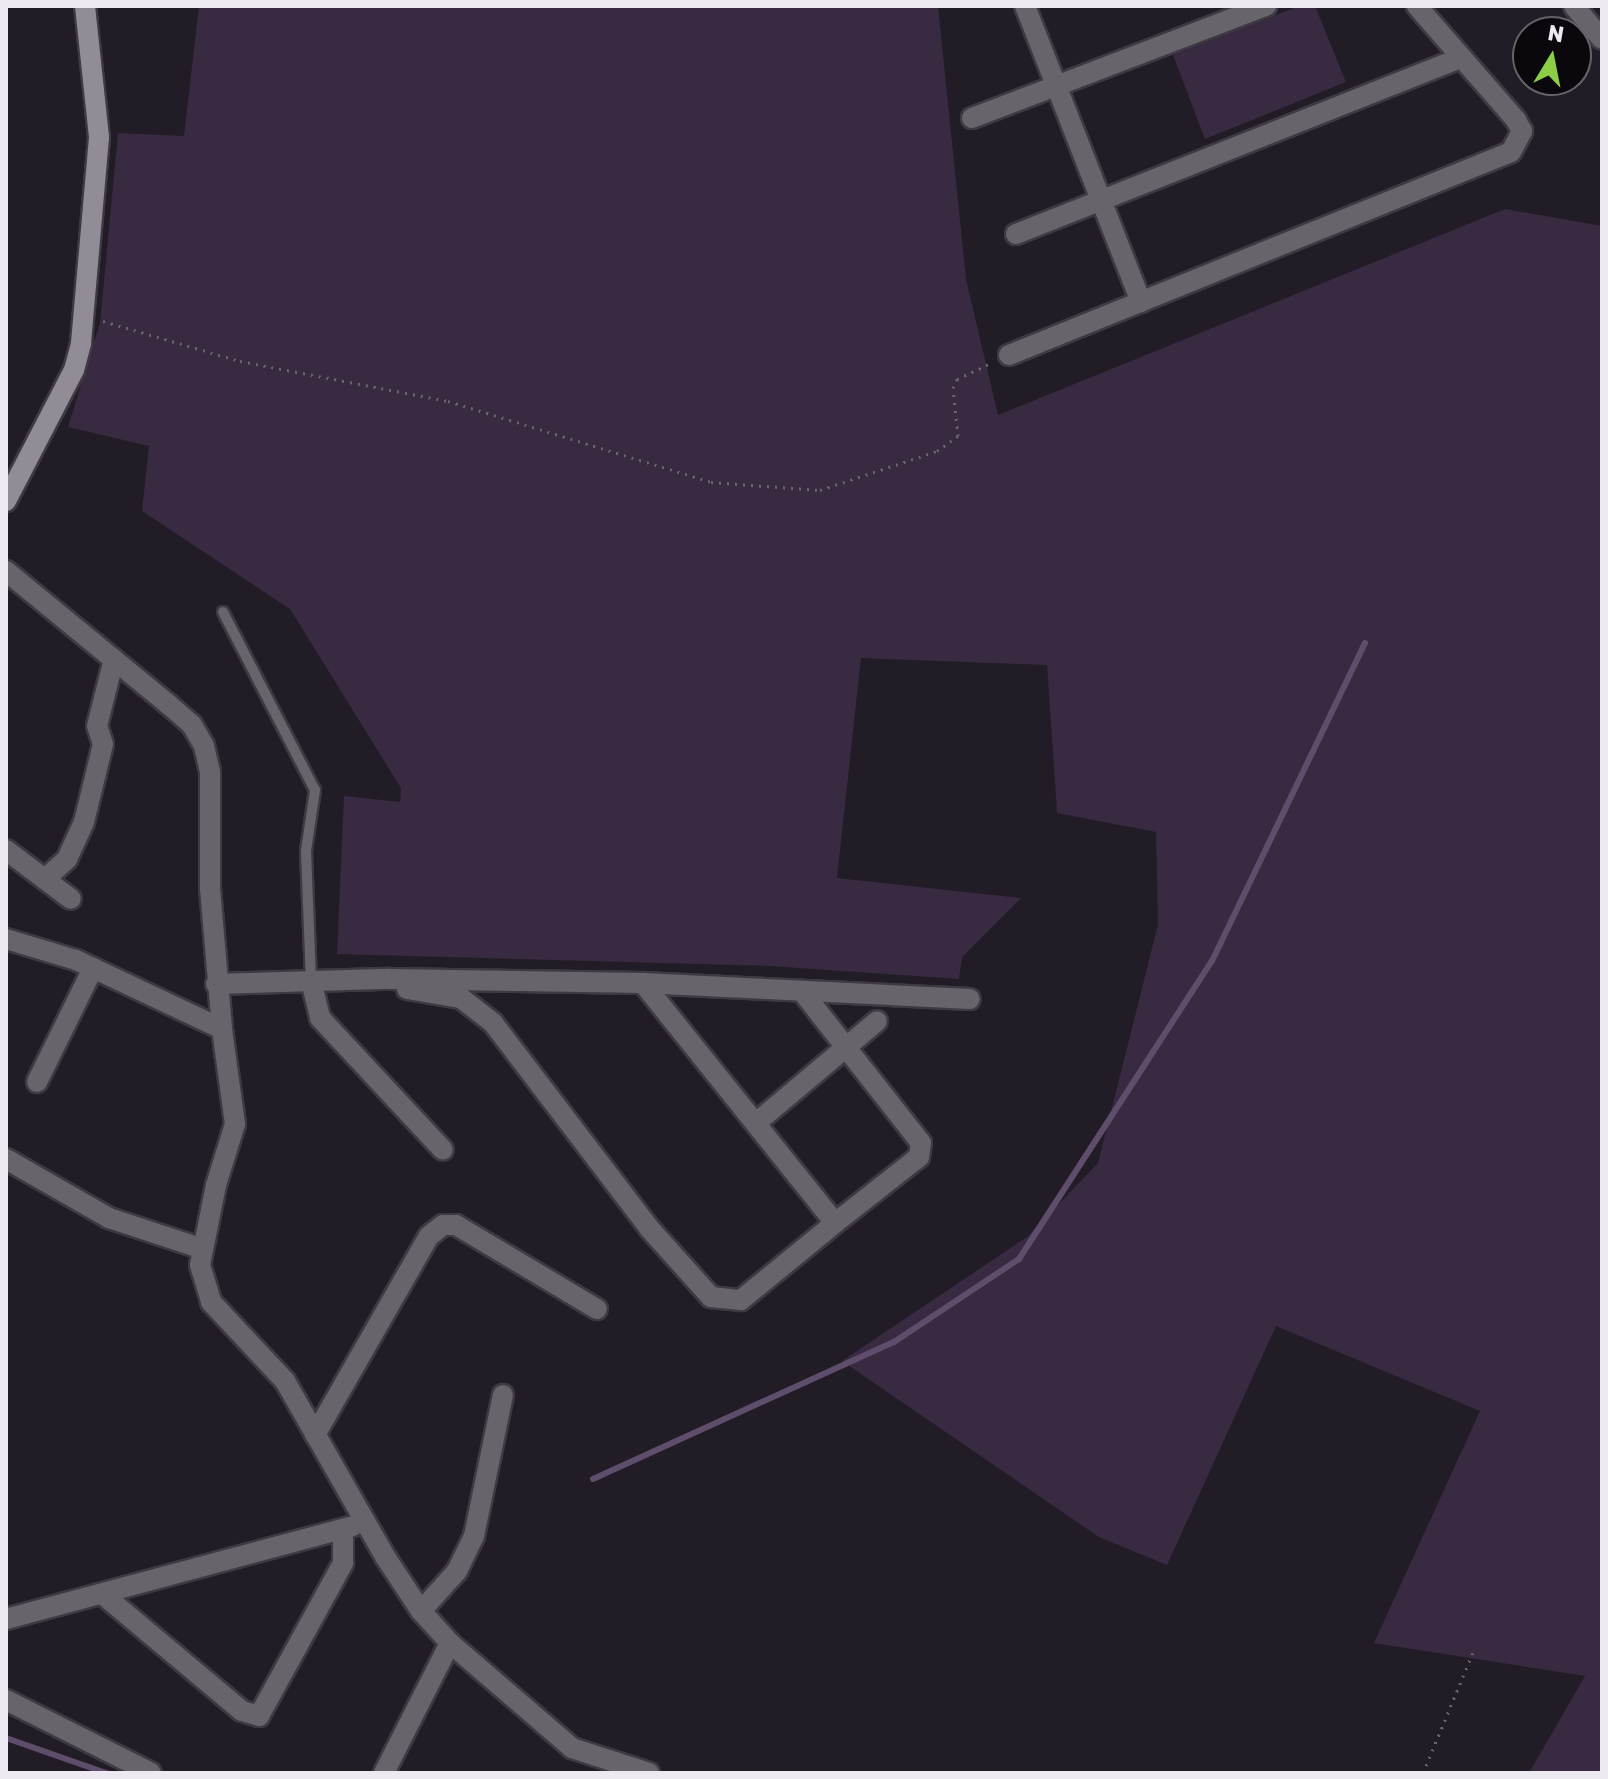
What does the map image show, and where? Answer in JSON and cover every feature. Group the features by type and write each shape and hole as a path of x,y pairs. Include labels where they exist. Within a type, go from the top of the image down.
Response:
{"main road":[{"path":"6,501 74,370 84,315 99,137 85,6"}],"street":[{"path":"1025,6 1141,302"},
{"path":"972,118 1266,6"},
{"path":"1009,355 1511,152 1522,131 1516,120 1459,59 1417,6"},
{"path":"1574,6 1602,39"},
{"path":"1016,234 1102,197 1459,59"},
{"path":"6,571 192,725 204,746 210,771 216,984 235,1124 203,1249 203,1284 211,1302 285,1381 366,1523 421,1611 450,1643 572,1748 649,1773"},
{"path":"45,879 67,859 88,808 103,744 97,726 114,659"},
{"path":"6,850 71,899"},
{"path":"6,939 93,968 222,1029"},
{"path":"37,1082 93,968"},
{"path":"216,984 389,979 643,983 970,999"},
{"path":"389,979 410,990 461,998 493,1023 649,1228 711,1297 741,1300 919,1157 922,1148 914,1129 802,991"},
{"path":"311,981 320,1018 443,1150"},
{"path":"643,983 835,1223"},
{"path":"756,1123 877,1021"},
{"path":"6,1159 109,1218 203,1249"},
{"path":"315,1435 429,1236 443,1225 456,1225 597,1309"},
{"path":"421,1611 457,1571 474,1536 503,1395"},
{"path":"6,1619 106,1597 172,1572 366,1523"},
{"path":"106,1597 242,1711 259,1716 343,1563 343,1529"},
{"path":"384,1773 450,1643"},
{"path":"6,1700 151,1773"}],"lane":[{"path":"223,612 315,790 306,851 311,981"}],"path":[{"path":"84,315 240,361 448,401 711,482 820,490 937,451 958,436 953,388 957,379 1009,355"},
{"path":"1423,1773 1474,1650"}],"shaded area":[{"path":"199,6 938,6 966,279 998,415 1505,209 1602,226 1602,1773 1529,1773 1585,1676 1374,1643 1480,1411 1276,1326 1167,1565 1099,1537 842,1361 1027,1237 1098,1163 1158,925 1156,832 1057,813 1047,665 861,658 837,878 1021,898 962,957 959,979 770,966 337,954 344,796 400,802 401,788 290,609 142,511 149,446 68,427 100,323 118,133 184,136"},
{"path":"1299,6 1315,6 1346,82 1205,139 1173,55"}],"waterway":[{"path":"593,1479 894,1342 1019,1259 1212,961 1365,643"},
{"path":"6,1738 106,1773"}]}
